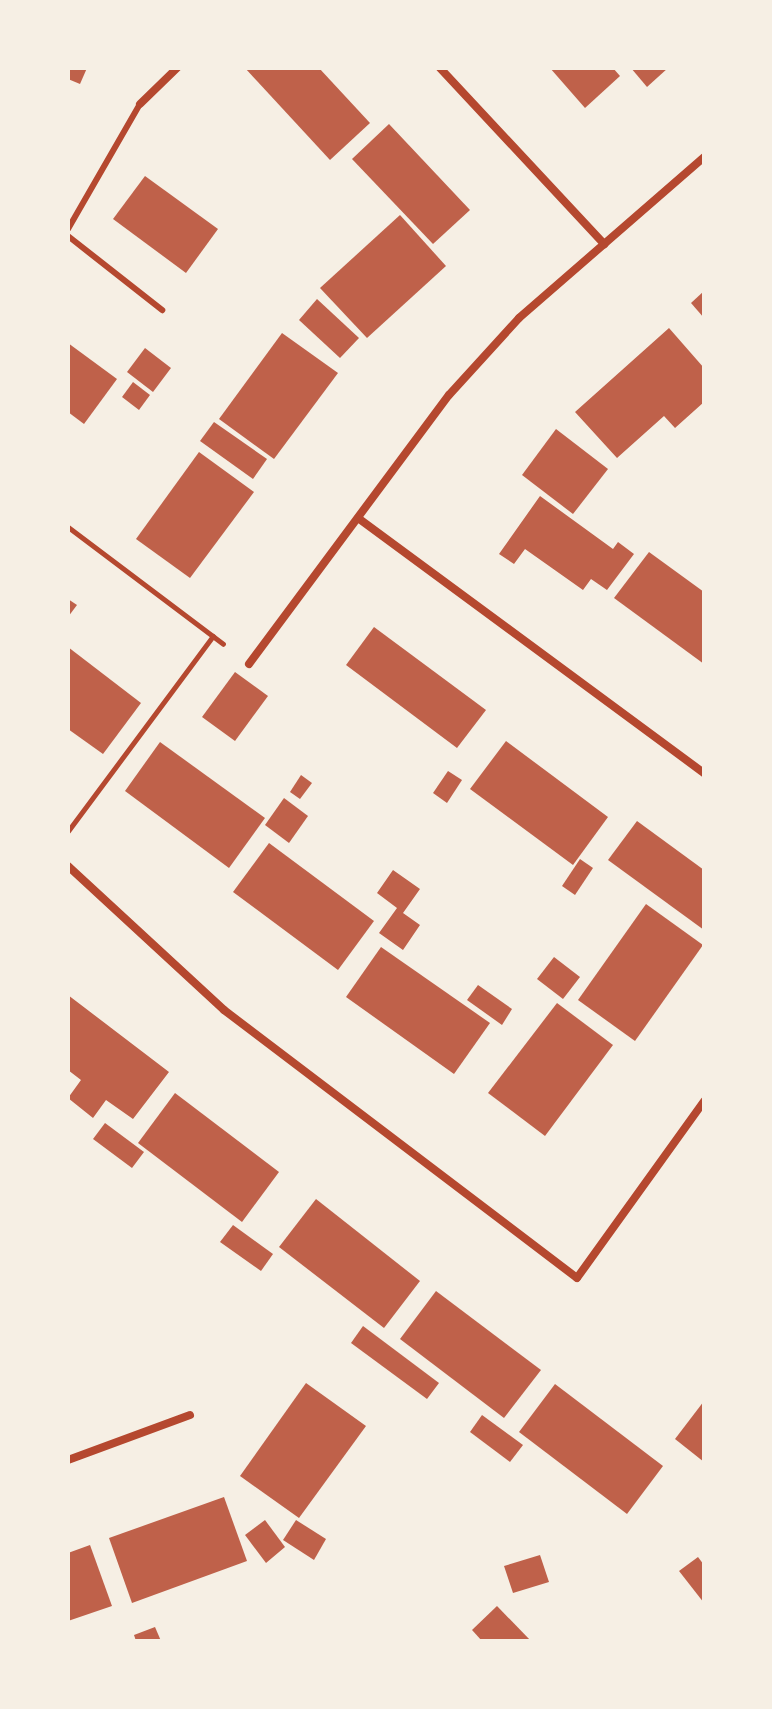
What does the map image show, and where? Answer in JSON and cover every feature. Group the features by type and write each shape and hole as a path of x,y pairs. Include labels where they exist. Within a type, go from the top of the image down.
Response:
{"street":[{"path":"140,104 177,68"},
{"path":"440,68 604,244"},
{"path":"249,664 449,395 519,318 704,157"},
{"path":"358,518 704,773"},
{"path":"68,866 224,1010 577,1278 704,1101"},
{"path":"68,1460 190,1415"}],"lane":[{"path":"68,229 140,104"},
{"path":"68,236 162,310"}],"path":[{"path":"68,527 249,664"},
{"path":"68,831 213,636"}],"building":[{"path":"68,68 87,68 80,84 68,79"},
{"path":"245,68 319,68 370,123 330,160"},
{"path":"550,68 613,68 620,76 585,108"},
{"path":"631,68 668,68 647,87"},
{"path":"389,124 470,210 433,244 352,159"},
{"path":"145,176 218,229 186,273 113,219"},
{"path":"400,215 446,266 367,338 320,288"},
{"path":"704,291 704,318 691,303"},
{"path":"317,299 359,338 340,358 299,320"},
{"path":"669,328 704,368 704,402 675,428 664,416 617,458 575,412"},
{"path":"282,333 338,373 274,459 219,419"},
{"path":"68,343 117,379 84,424 68,412"},
{"path":"145,348 171,368 153,392 127,372"},
{"path":"133,382 150,395 139,410 122,397"},
{"path":"214,422 267,459 253,479 200,441"},
{"path":"556,429 608,469 573,514 522,475"},
{"path":"199,452 254,492 190,578 136,539"},
{"path":"540,496 613,549 618,542 634,554 607,590 591,579 583,590 525,549 514,564 499,554"},
{"path":"649,552 704,592 704,664 614,598"},
{"path":"68,599 77,605 68,617"},
{"path":"374,627 486,710 457,748 346,665"},
{"path":"68,647 141,703 103,754 68,729"},
{"path":"235,672 268,696 235,741 202,717"},
{"path":"506,741 608,817 573,865 470,789"},
{"path":"160,742 265,818 229,868 125,791"},
{"path":"448,771 462,780 447,803 433,793"},
{"path":"301,775 312,783 300,799 290,792"},
{"path":"284,798 308,816 289,843 265,825"},
{"path":"637,821 704,870 704,930 608,860"},
{"path":"269,843 374,921 338,970 233,892"},
{"path":"580,859 593,868 575,895 562,886"},
{"path":"393,870 420,889 403,913 420,925 403,950 379,933 397,908 377,893"},
{"path":"646,904 703,945 635,1041 578,1000"},
{"path":"381,947 490,1023 454,1074 346,997"},
{"path":"554,957 580,977 563,999 537,979"},
{"path":"478,985 512,1009 502,1025 467,1000"},
{"path":"68,995 169,1072 133,1119 106,1100 93,1118 68,1098 81,1080 68,1070"},
{"path":"557,1003 613,1045 545,1136 488,1093"},
{"path":"175,1093 279,1172 242,1222 138,1143"},
{"path":"105,1123 144,1152 132,1168 93,1139"},
{"path":"316,1199 420,1281 384,1328 279,1247"},
{"path":"233,1225 273,1254 261,1271 220,1242"},
{"path":"436,1291 541,1370 504,1418 400,1339"},
{"path":"363,1326 439,1383 427,1399 351,1343"},
{"path":"306,1383 366,1426 299,1518 240,1476"},
{"path":"555,1384 663,1466 627,1514 519,1432"},
{"path":"704,1401 704,1462 675,1439"},
{"path":"482,1415 523,1445 510,1462 470,1432"},
{"path":"224,1497 247,1561 132,1603 109,1538"},
{"path":"265,1520 285,1547 266,1563 245,1535"},
{"path":"296,1520 326,1539 314,1560 283,1540"},
{"path":"90,1545 112,1606 68,1621 68,1553"},
{"path":"540,1555 549,1582 513,1593 504,1566"},
{"path":"698,1557 704,1565 704,1603 679,1571"},
{"path":"497,1606 531,1641 482,1641 472,1630"},
{"path":"155,1627 161,1641 136,1641 134,1635"}]}
